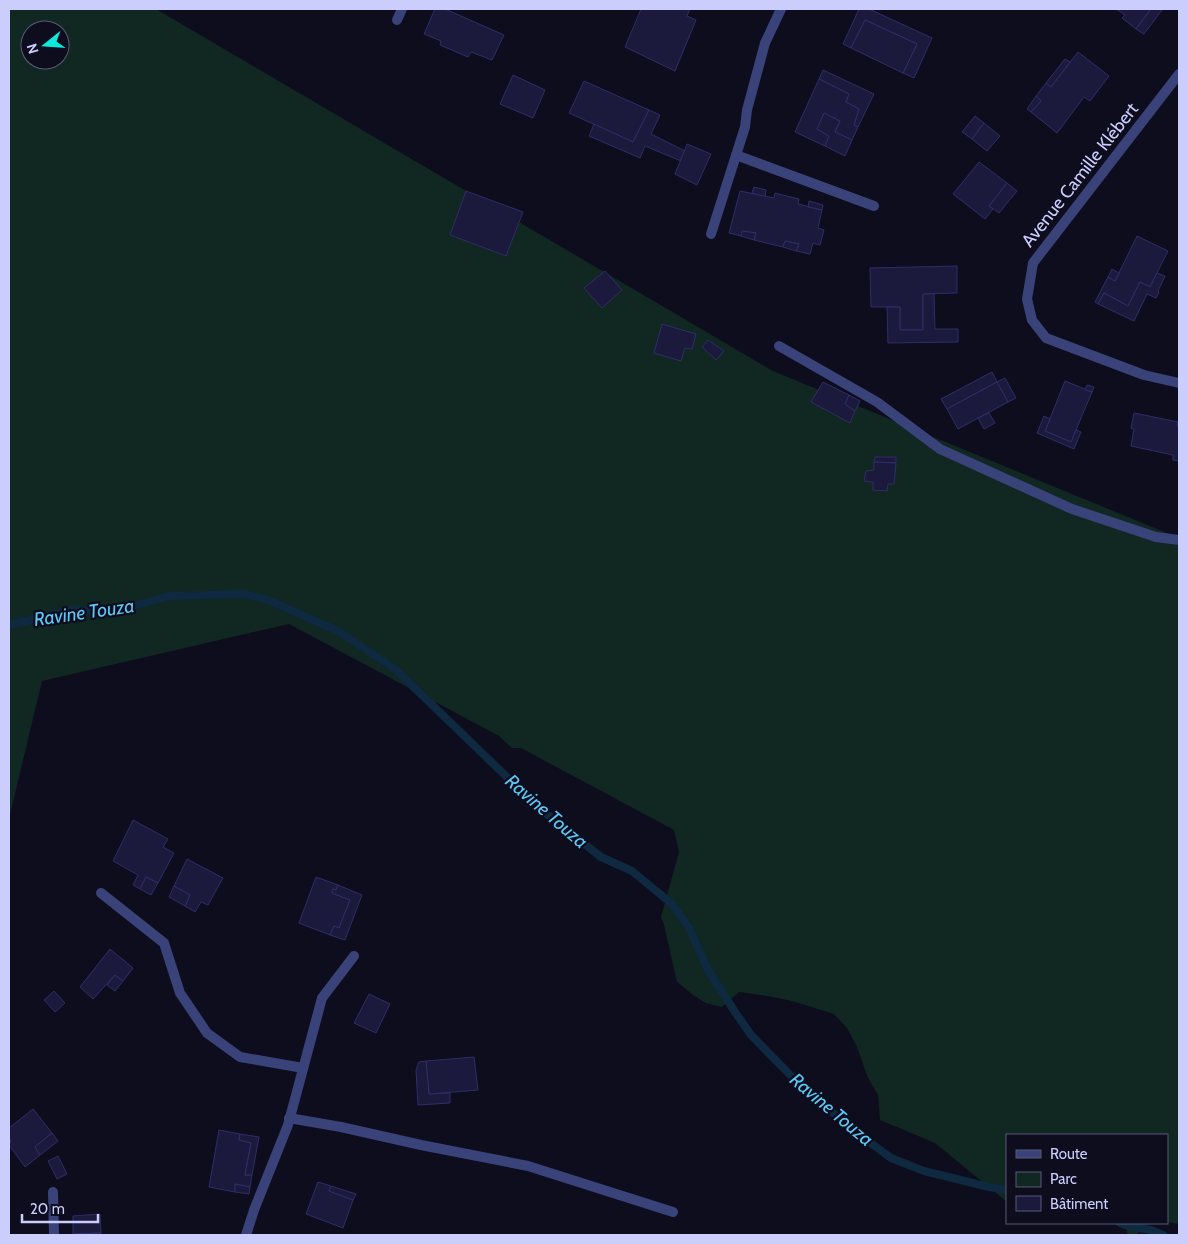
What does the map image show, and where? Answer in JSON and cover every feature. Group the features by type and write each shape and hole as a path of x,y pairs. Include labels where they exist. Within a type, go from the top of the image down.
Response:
{"street":[{"path":"397,20 402,9"},
{"path":"711,234 745,127 747,110 765,43 781,9"},
{"name":"Avenue Camille Klébert","path":"1179,74 1033,263 1027,299 1032,320 1046,338 1144,376 1179,382"},
{"path":"736,155 874,206"},
{"path":"778,346 878,402 940,449 1072,509 1156,537 1179,540"},
{"path":"101,894 164,943 180,993 207,1033 240,1057 303,1068"},
{"path":"246,1235 290,1118 322,998 354,956"},
{"path":"290,1118 528,1166 673,1212"},
{"path":"53,1192 54,1235"}],"green space":[{"path":"9,9 156,9 773,371 1179,538 1179,1224 1168,1222 1168,1134 1006,1134 1006,1201 935,1143 880,1120 878,1095 868,1078 857,1047 847,1028 834,1014 792,1001 739,992 722,1007 706,1003 693,995 677,982 661,917 679,852 674,830 521,748 512,748 499,736 289,624 42,681 9,819"},
{"path":"1124,1224 1147,1224 1136,1235 1128,1235"}],"building":[{"path":"435,9 445,9 504,35 492,60 471,52 468,57 440,45 441,41 424,34"},
{"path":"641,9 690,9 687,16 696,20 675,71 625,47"},
{"path":"859,9 869,9 932,38 914,78 903,73 917,44 865,20 851,48 843,44"},
{"path":"1116,9 1151,9 1136,29 1122,18 1125,15"},
{"path":"1151,9 1162,10 1144,34 1136,29"},
{"path":"865,20 917,44 903,73 851,48"},
{"path":"1078,52 1109,76 1090,101 1084,97 1057,133 1031,112 1041,101 1036,96 1046,83 1051,87"},
{"path":"1065,59 1070,62 1051,87 1046,83"},
{"path":"823,70 874,94 858,127 854,125 859,109 846,102 849,94 819,79"},
{"path":"513,75 545,90 533,118 500,104"},
{"path":"819,79 849,94 846,102 859,109 854,125 858,127 852,140 835,132 840,121 824,113 817,129 829,136 825,146 795,132"},
{"path":"584,81 649,110 633,142 569,113"},
{"path":"1036,96 1041,101 1031,112 1027,109"},
{"path":"649,110 660,115 651,134 685,151 681,161 645,146 640,158 589,136 594,124 633,142"},
{"path":"824,113 840,121 835,132 852,140 845,156 825,146 829,136 817,129"},
{"path":"975,116 984,123 972,139 962,132"},
{"path":"984,123 1000,136 987,151 972,139"},
{"path":"687,144 711,154 697,185 675,174"},
{"path":"979,162 1007,183 989,206 993,209 985,219 953,194"},
{"path":"1007,183 1017,191 999,213 989,206"},
{"path":"754,187 766,190 765,197 752,193"},
{"path":"466,191 523,212 506,256 450,235"},
{"path":"740,191 774,198 775,193 799,199 798,204 822,210 818,228 824,230 820,245 813,243 810,254 796,251 799,244 785,241 783,247 754,240 756,233 742,231 741,236 729,233"},
{"path":"809,201 823,205 822,210 808,207"},
{"path":"742,231 756,233 754,240 741,236"},
{"path":"1137,236 1168,251 1150,287 1140,282 1128,306 1104,293 1098,304 1095,302 1108,277 1115,281"},
{"path":"785,241 799,244 796,251 783,247"},
{"path":"957,266 957,293 923,294 923,330 900,330 900,307 871,307 870,268"},
{"path":"1112,269 1119,273 1115,281 1108,277"},
{"path":"605,271 622,290 602,308 584,288"},
{"path":"1157,273 1165,276 1159,292 1156,298 1147,294 1134,321 1098,304 1104,293 1128,306 1140,282 1150,287"},
{"path":"923,294 934,294 935,329 958,329 958,342 888,343 887,307 900,307 900,330 923,330"},
{"path":"662,324 696,334 692,349 685,348 681,361 654,353"},
{"path":"708,340 724,351 716,360 702,347"},
{"path":"992,372 997,382 947,409 941,399"},
{"path":"1005,378 1016,398 1008,402 997,382"},
{"path":"1065,381 1092,392 1071,442 1045,431"},
{"path":"823,382 849,395 845,404 855,411 850,423 811,402"},
{"path":"997,382 1008,402 958,429 947,409"},
{"path":"1087,385 1094,387 1092,392 1085,390"},
{"path":"849,395 860,401 855,411 845,404"},
{"path":"989,413 995,423 984,429 978,418"},
{"path":"1134,413 1178,422 1179,461 1173,460 1173,455 1131,446 1134,429 1131,428"},
{"path":"1044,416 1050,419 1045,431 1071,442 1076,430 1081,432 1074,449 1037,433"},
{"path":"875,457 896,457 896,463 874,462"},
{"path":"874,462 896,463 894,484 888,484 887,491 873,490 873,482 864,481 866,471 874,470"},
{"path":"133,820 168,839 163,847 174,853 158,883 146,877 140,889 133,885 138,875 113,861"},
{"path":"187,859 223,878 208,905 201,902 195,912 185,906 190,895 174,886"},
{"path":"146,877 158,883 151,895 140,889"},
{"path":"316,877 338,885 336,890 333,889 332,893 350,900 339,928 334,926 330,935 299,923"},
{"path":"338,885 362,895 345,940 330,935 334,926 339,928 350,900 332,893 333,889 336,890"},
{"path":"174,886 190,895 185,906 169,897"},
{"path":"110,949 133,968 123,981 115,975 93,999 80,987"},
{"path":"115,975 123,981 115,991 107,985"},
{"path":"54,991 65,1003 55,1012 44,1000"},
{"path":"369,994 390,1004 376,1033 354,1023"},
{"path":"474,1057 478,1090 429,1094 426,1061"},
{"path":"426,1061 429,1094 450,1093 450,1103 418,1105 416,1070 419,1062"},
{"path":"33,1109 52,1133 35,1147 40,1155 25,1167 9,1145 11,1141 9,1138 9,1128"},
{"path":"219,1130 240,1134 239,1140 251,1143 245,1175 252,1175 250,1187 235,1184 235,1192 209,1187"},
{"path":"52,1133 58,1141 40,1155 35,1147"},
{"path":"240,1134 259,1137 252,1175 245,1175 251,1143 239,1140"},
{"path":"58,1156 67,1174 57,1179 48,1161"},
{"path":"318,1182 331,1186 329,1191 353,1200 343,1228 306,1214"},
{"path":"235,1184 250,1187 249,1194 235,1192"},
{"path":"331,1186 356,1194 353,1200 329,1191"},
{"path":"100,1214 101,1233 73,1234 73,1216"},
{"path":"101,1233 101,1235 73,1235 73,1234"}],"waterway":[{"name":"Ravine Touza","path":"9,625 72,610 116,611 169,596 244,594 268,600 338,631 395,669 539,808 601,857 632,871 672,904 688,926 708,970 751,1035 806,1091 891,1158 924,1171 1006,1190"},
{"name":"Ravine Touza","path":"1123,1224 1151,1230 1163,1235"}]}
